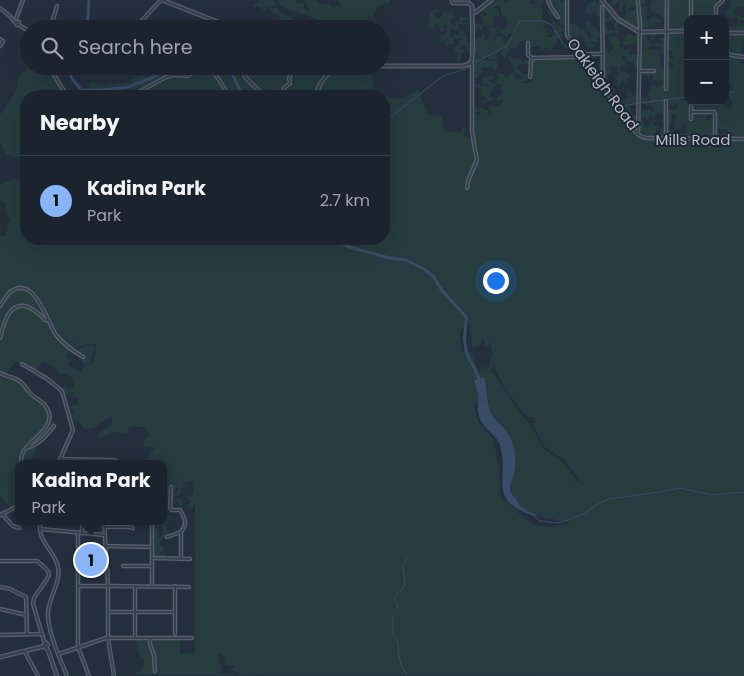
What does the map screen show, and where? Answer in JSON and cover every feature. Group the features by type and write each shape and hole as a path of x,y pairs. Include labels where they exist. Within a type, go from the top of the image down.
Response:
{"street":[{"path":"16,18 23,0"},
{"path":"142,20 161,0 212,20"},
{"path":"472,13 491,0"},
{"path":"548,0 558,17"},
{"name":"Oakleigh Road","path":"567,0 567,35 632,128 642,137"},
{"path":"602,0 618,19 639,32 684,31"},
{"path":"638,0 638,134"},
{"path":"666,89 667,0"},
{"path":"691,0 691,15"},
{"path":"716,15 716,6 723,0"},
{"path":"451,1 469,3 472,6 472,132 477,160 467,188"},
{"path":"53,20 57,6"},
{"path":"602,7 603,79"},
{"path":"0,8 16,24 18,21 20,23"},
{"path":"729,33 744,33"},
{"path":"0,39 3,41 0,46"},
{"path":"528,43 528,54 532,58"},
{"path":"532,58 602,54"},
{"path":"729,54 744,57"},
{"path":"530,78 532,58"},
{"path":"390,66 463,66 472,63"},
{"path":"639,71 654,71"},
{"path":"54,75 63,90"},
{"path":"143,90 166,77 189,75"},
{"path":"216,75 225,90"},
{"path":"244,75 258,90"},
{"path":"284,90 290,82 290,75"},
{"path":"318,90 327,75"},
{"path":"666,101 666,138"},
{"path":"690,106 691,119"},
{"path":"691,112 714,112 715,139"},
{"name":"Mills Road","path":"642,137 744,139"},
{"path":"0,306 12,292 20,289 27,290 36,296 56,334 72,350 83,357"},
{"path":"0,338 7,316 16,307 29,307 47,320"},
{"path":"22,364 46,378 62,392 73,430 60,459 115,460"},
{"path":"0,373 21,382 43,404 48,412 49,419 46,428 26,448 22,460"},
{"path":"26,448 46,437 54,426"},
{"path":"167,537 181,532 186,524 180,510 172,510 170,508 171,487"},
{"path":"15,507 1,514 13,526 19,528"},
{"path":"41,525 40,535 56,560 59,569 48,611 48,623 66,676"},
{"path":"82,525 82,533"},
{"path":"152,525 152,586"},
{"path":"114,676 108,638 108,586 104,527 133,528"},
{"path":"40,529 104,535"},
{"path":"78,532 78,648 89,676"},
{"path":"181,532 181,558"},
{"path":"105,546 152,547"},
{"path":"152,558 190,559"},
{"path":"0,561 37,561 48,571 48,579 34,598 33,604 57,676"},
{"path":"123,566 152,566"},
{"path":"78,586 189,586"},
{"path":"135,586 135,638"},
{"path":"175,586 175,634"},
{"path":"0,587 10,589 26,597 27,634"},
{"path":"0,609 27,616"},
{"path":"108,612 175,612"},
{"path":"0,635 42,634"},
{"path":"59,654 108,638 192,638"},
{"path":"150,638 155,671"},
{"path":"0,657 55,643"},
{"path":"25,651 38,676"}],"green space":[{"path":"260,0 273,0 276,6 271,7 274,9 277,7 279,13 283,13 286,17 292,17 293,20 279,20 281,18 279,14 272,13 273,11 267,6 264,10 254,6 254,4 257,4"},
{"path":"278,0 296,0 295,3 302,3 305,5 302,7 310,11 304,0 317,0 317,2 325,5 326,3 329,4 333,8 341,6 339,0 391,0 388,4 385,2 379,7 376,5 373,18 365,12 369,20 318,20 284,8 285,5 279,6"},
{"path":"494,0 508,2 509,0 531,0 529,2 533,5 536,2 534,0 545,0 541,5 542,18 545,21 542,28 547,29 545,31 551,35 547,35 548,37 552,38 552,35 555,35 553,31 556,30 552,21 558,26 560,23 558,19 547,13 547,10 550,9 553,11 552,7 555,6 554,1 553,5 548,5 549,0 561,0 560,3 566,0 566,20 564,21 565,24 561,27 564,31 560,38 557,39 559,41 552,48 549,50 547,47 543,48 543,51 539,51 540,46 530,47 526,40 519,43 516,49 511,49 505,58 500,54 503,49 501,48 495,60 475,55 481,59 499,62 497,62 496,70 491,66 480,68 482,72 477,79 473,78 472,50 469,53 462,44 460,49 465,50 461,54 460,60 455,60 458,59 458,54 454,49 456,46 459,46 460,41 463,39 457,39 453,34 459,36 459,31 465,32 466,38 469,38 466,42 470,42 472,49 471,40 474,37 477,39 482,38 483,34 485,34 484,41 488,39 491,31 488,30 490,26 487,23 482,27 483,31 477,28 476,34 473,33 474,29 472,26 478,23 480,25 484,24 480,14 482,12 485,16 487,13 483,9 479,11","holes":["496,6 500,7 502,16 505,16 507,23 505,29 500,31 501,33 503,36 505,34 506,37 508,33 515,32 513,38 512,35 505,42 503,37 498,35 493,42 493,37 499,32 495,31 496,29 500,30 499,27 493,28 493,16 497,15 499,20 499,9 494,8"]},
{"path":"594,0 599,3 600,0 604,0 613,16 624,25 618,24 617,27 620,28 618,35 615,32 614,21 609,21 605,23 608,31 613,30 614,33 603,35 601,28 604,28 598,22 601,18 604,20 606,17 609,18 608,13 605,16 601,13 598,17 595,11 592,12 592,15 586,13 585,9"},
{"path":"613,0 645,0 646,4 638,3 637,6 628,8 632,11 638,8 640,20 642,16 640,8 645,5 648,21 653,16 662,20 657,22 654,27 649,25 647,28 643,28 639,26 636,29 623,20 626,4 622,8 624,14 619,10 620,5 618,3 613,6 616,13 610,5"},
{"path":"652,0 720,0 714,7 713,15 693,15 696,14 694,10 691,10 689,15 684,15 684,29 670,30 663,28 665,20 650,11"},
{"path":"731,0 744,0 744,8 736,7 734,13 744,18 744,20 740,20 740,25 744,26 744,30 729,30 729,26 739,25 737,18 732,17 733,21 729,15 725,14"},
{"path":"435,9 441,11 434,13 434,16 440,18 443,11 448,14 451,10 454,12 450,14 455,15 455,18 449,21 454,26 457,24 455,22 459,22 459,19 462,17 468,18 468,21 464,19 462,22 470,24 459,24 458,29 455,31 450,29 454,44 448,44 447,47 445,44 447,39 441,44 440,40 443,38 440,38 441,35 445,35 448,26 444,25 443,27 446,28 442,32 440,32 439,24 435,24 434,28 428,28 427,24 429,24 430,14"},
{"path":"590,21 593,27 599,31 601,37 597,37 597,42 591,41 590,44 595,45 591,47 591,50 585,44 584,37 578,35 580,39 576,41 581,48 575,43 573,37 568,34 568,28 571,24 576,23 581,28 580,30 583,28 589,38 591,38 591,33 585,30 585,23"},
{"path":"670,32 684,33 684,105 725,105 729,109 732,107 732,101 729,99 729,88 730,91 732,89 729,82 729,37 734,35 734,33 744,33 744,46 740,54 744,53 744,56 738,62 744,64 744,137 722,137 721,134 729,133 727,129 716,127 717,120 714,110 714,114 708,115 706,120 712,117 714,129 720,135 718,137 715,135 712,137 668,135 668,131 672,130 677,134 678,132 684,134 687,132 685,123 682,128 676,129 673,126 676,116 673,114 671,125 668,125 668,111 672,108 676,110 678,108 677,104 673,106 666,100 665,122 660,121 663,118 661,112 653,117 650,114 648,120 644,116 642,120 646,128 650,124 649,121 657,121 653,123 655,126 659,124 657,134 661,133 659,130 666,126 665,136 648,137 744,140 744,676 136,675 143,668 144,659 137,652 136,639 180,638 180,654 195,653 195,505 193,508 185,506 191,502 187,497 184,497 186,495 191,497 193,494 194,482 189,481 182,484 185,486 179,488 181,489 180,496 174,497 175,500 181,500 182,505 179,506 177,501 174,505 171,505 173,485 169,485 167,496 167,460 144,460 156,448 144,447 144,440 150,435 143,427 130,427 126,434 113,432 98,439 100,432 112,424 112,416 95,427 85,429 79,422 71,418 70,413 74,415 74,409 69,408 67,405 70,407 79,403 76,397 72,398 74,394 72,392 65,394 62,388 67,385 66,388 74,386 75,379 65,374 60,374 54,367 42,361 36,370 22,361 20,362 21,366 16,361 4,376 23,385 44,407 48,415 43,429 23,451 19,460 15,460 15,506 10,508 0,495 0,236 5,236 10,220 5,202 0,200 0,185 12,179 20,179 20,245 390,245 390,98 402,99 418,90 428,115 442,116 442,124 446,131 461,132 463,128 466,129 463,135 471,141 477,137 473,136 473,115 481,114 480,112 474,112 472,109 475,107 478,110 483,108 483,110 488,110 488,116 490,117 492,109 490,105 493,107 500,106 504,98 498,101 496,99 499,95 503,94 500,86 503,85 496,82 498,73 508,77 513,73 517,80 522,79 515,72 511,61 507,57 509,55 514,59 519,59 520,56 522,63 530,62 528,64 520,64 517,67 522,73 530,74 528,81 523,81 524,83 533,81 532,59 581,58 583,64 603,86 615,88 615,94 612,93 613,96 610,97 637,136 642,137 639,116 642,114 641,110 648,110 650,108 651,114 653,110 650,102 651,99 647,94 651,92 649,87 652,86 651,79 655,87 662,85 664,81 653,80 652,78 654,77 651,74 648,77 640,73 639,68 637,69 634,62 629,62 626,56 622,56 621,59 626,61 624,64 629,65 620,65 621,73 624,71 630,75 626,81 628,83 622,81 617,85 615,77 619,75 617,66 611,66 611,73 607,75 608,78 604,80 601,78 604,76 602,69 604,48 609,49 608,53 614,49 608,36 614,35 619,40 619,46 625,50 631,48 628,52 630,54 638,55 639,50 644,50 643,47 641,49 638,47 637,43 625,45 624,47 621,41 625,42 625,37 629,34 637,36 640,33 645,35 646,33 657,34 656,39 652,40 650,35 646,36 649,40 648,43 652,46 649,46 647,49 661,51 660,46 656,47 654,43 659,44 663,42 659,38 665,38 665,57 662,53 659,54 660,65 667,72 668,66 672,68 674,66 666,59 669,57 673,60 674,58 670,54 674,52 668,50 668,34","holes":["469,321 472,348 482,343 481,340 485,340 485,346 489,345 489,337 493,356 490,360 490,367 485,367 485,370 482,367 480,372 475,364 472,353 465,350 462,352 460,332","60,329 78,347 89,344 96,345 94,362 84,366 81,372 68,365 71,361 66,358 70,350 80,357 83,365 91,362 95,349 94,346 88,345 79,349 63,335","493,361 510,395 526,416 535,418 536,423 532,423 545,447 563,459 584,485 577,480 576,483 575,478 564,463 543,448 531,425 521,415 498,379 490,371 493,368","487,384 491,414 508,434 513,444 515,467 510,487 511,492 519,505 536,515 534,516 570,523 551,527 533,525 500,496 499,466 493,438 480,425 474,408 474,403 477,403 477,392","219,653 224,658 225,665 234,666 231,670 239,673 239,675 232,673 222,674 218,657"]},
{"path":"597,74 600,74 601,78 600,81"},
{"path":"21,75 53,75 62,90 20,90 20,158 6,154 0,142 0,115 16,92 18,79"},
{"path":"143,75 145,77 152,75 186,75 184,77 188,79 192,75 214,75 218,84 220,82 216,75 239,75 239,78 241,78 241,75 252,89 255,90 151,90 155,83 152,83 149,88 146,87 139,90 136,88 136,90 89,90 89,82 121,84 128,83"},
{"path":"246,75 324,75 317,90 259,90 250,82 255,83 253,78 248,79"},
{"path":"329,75 369,75 373,78 374,90 319,90"},
{"path":"494,77 492,81 489,79 497,85 490,91 488,97 494,99 488,100 483,104 484,100 488,99 481,95 480,88 476,86 473,91 475,94 474,105 472,102 472,81 474,80 475,84 482,87 482,85 487,86 487,83 484,84 482,82 482,78"},
{"path":"628,91 634,96 636,94 637,97 648,98 645,101 649,101 650,105 641,103 642,100 638,99 637,104 630,105 631,114 633,116 637,114 635,124 632,126 625,116 628,114 628,108 624,110 624,114 619,107 626,102 620,105 620,102 629,97"},
{"path":"51,421 55,423 51,432 52,435 49,435 35,446 36,453 31,460 23,460 23,454"},
{"path":"167,514 169,515 172,520 167,523"},
{"path":"154,525 167,525 167,532 171,534 165,538 161,535 164,533 163,528 159,526 158,529 158,537 164,539 161,540 159,545 164,548 164,551 159,553 160,555 164,553 166,555 154,556 156,541 153,538 156,534 153,533"},
{"path":"78,549 95,549 95,563 106,563 107,571 88,570 88,557 78,557"}],"water":[{"path":"484,377 490,411 510,436 514,446 515,463 510,490 519,505 536,515 534,516 519,510 505,496 500,445 483,424 478,411 478,396 474,380"}],"waterway":[{"path":"88,20 89,0"},
{"path":"390,117 443,76 466,69 507,46 520,21 543,21 552,25 563,44 575,53"},
{"path":"579,50 585,54 595,73 620,107 684,97"},
{"path":"71,75 81,90"},
{"path":"102,90 128,87 157,75"},
{"path":"232,75 240,90"},
{"path":"81,90 102,90"},
{"path":"729,93 734,92"},
{"path":"344,245 389,258 406,260 424,269 434,277 441,289 466,317 466,350 479,380"},
{"path":"534,516 540,521 559,523 584,514 596,505 609,499 680,488 712,495 744,492"},
{"path":"396,608 398,605 395,601 395,596 405,586 403,564 408,558"},
{"path":"394,615 392,622 393,636 397,641 399,657 407,676"}],"place":[{"name":"Kadina Park","path":"91,560"}]}
